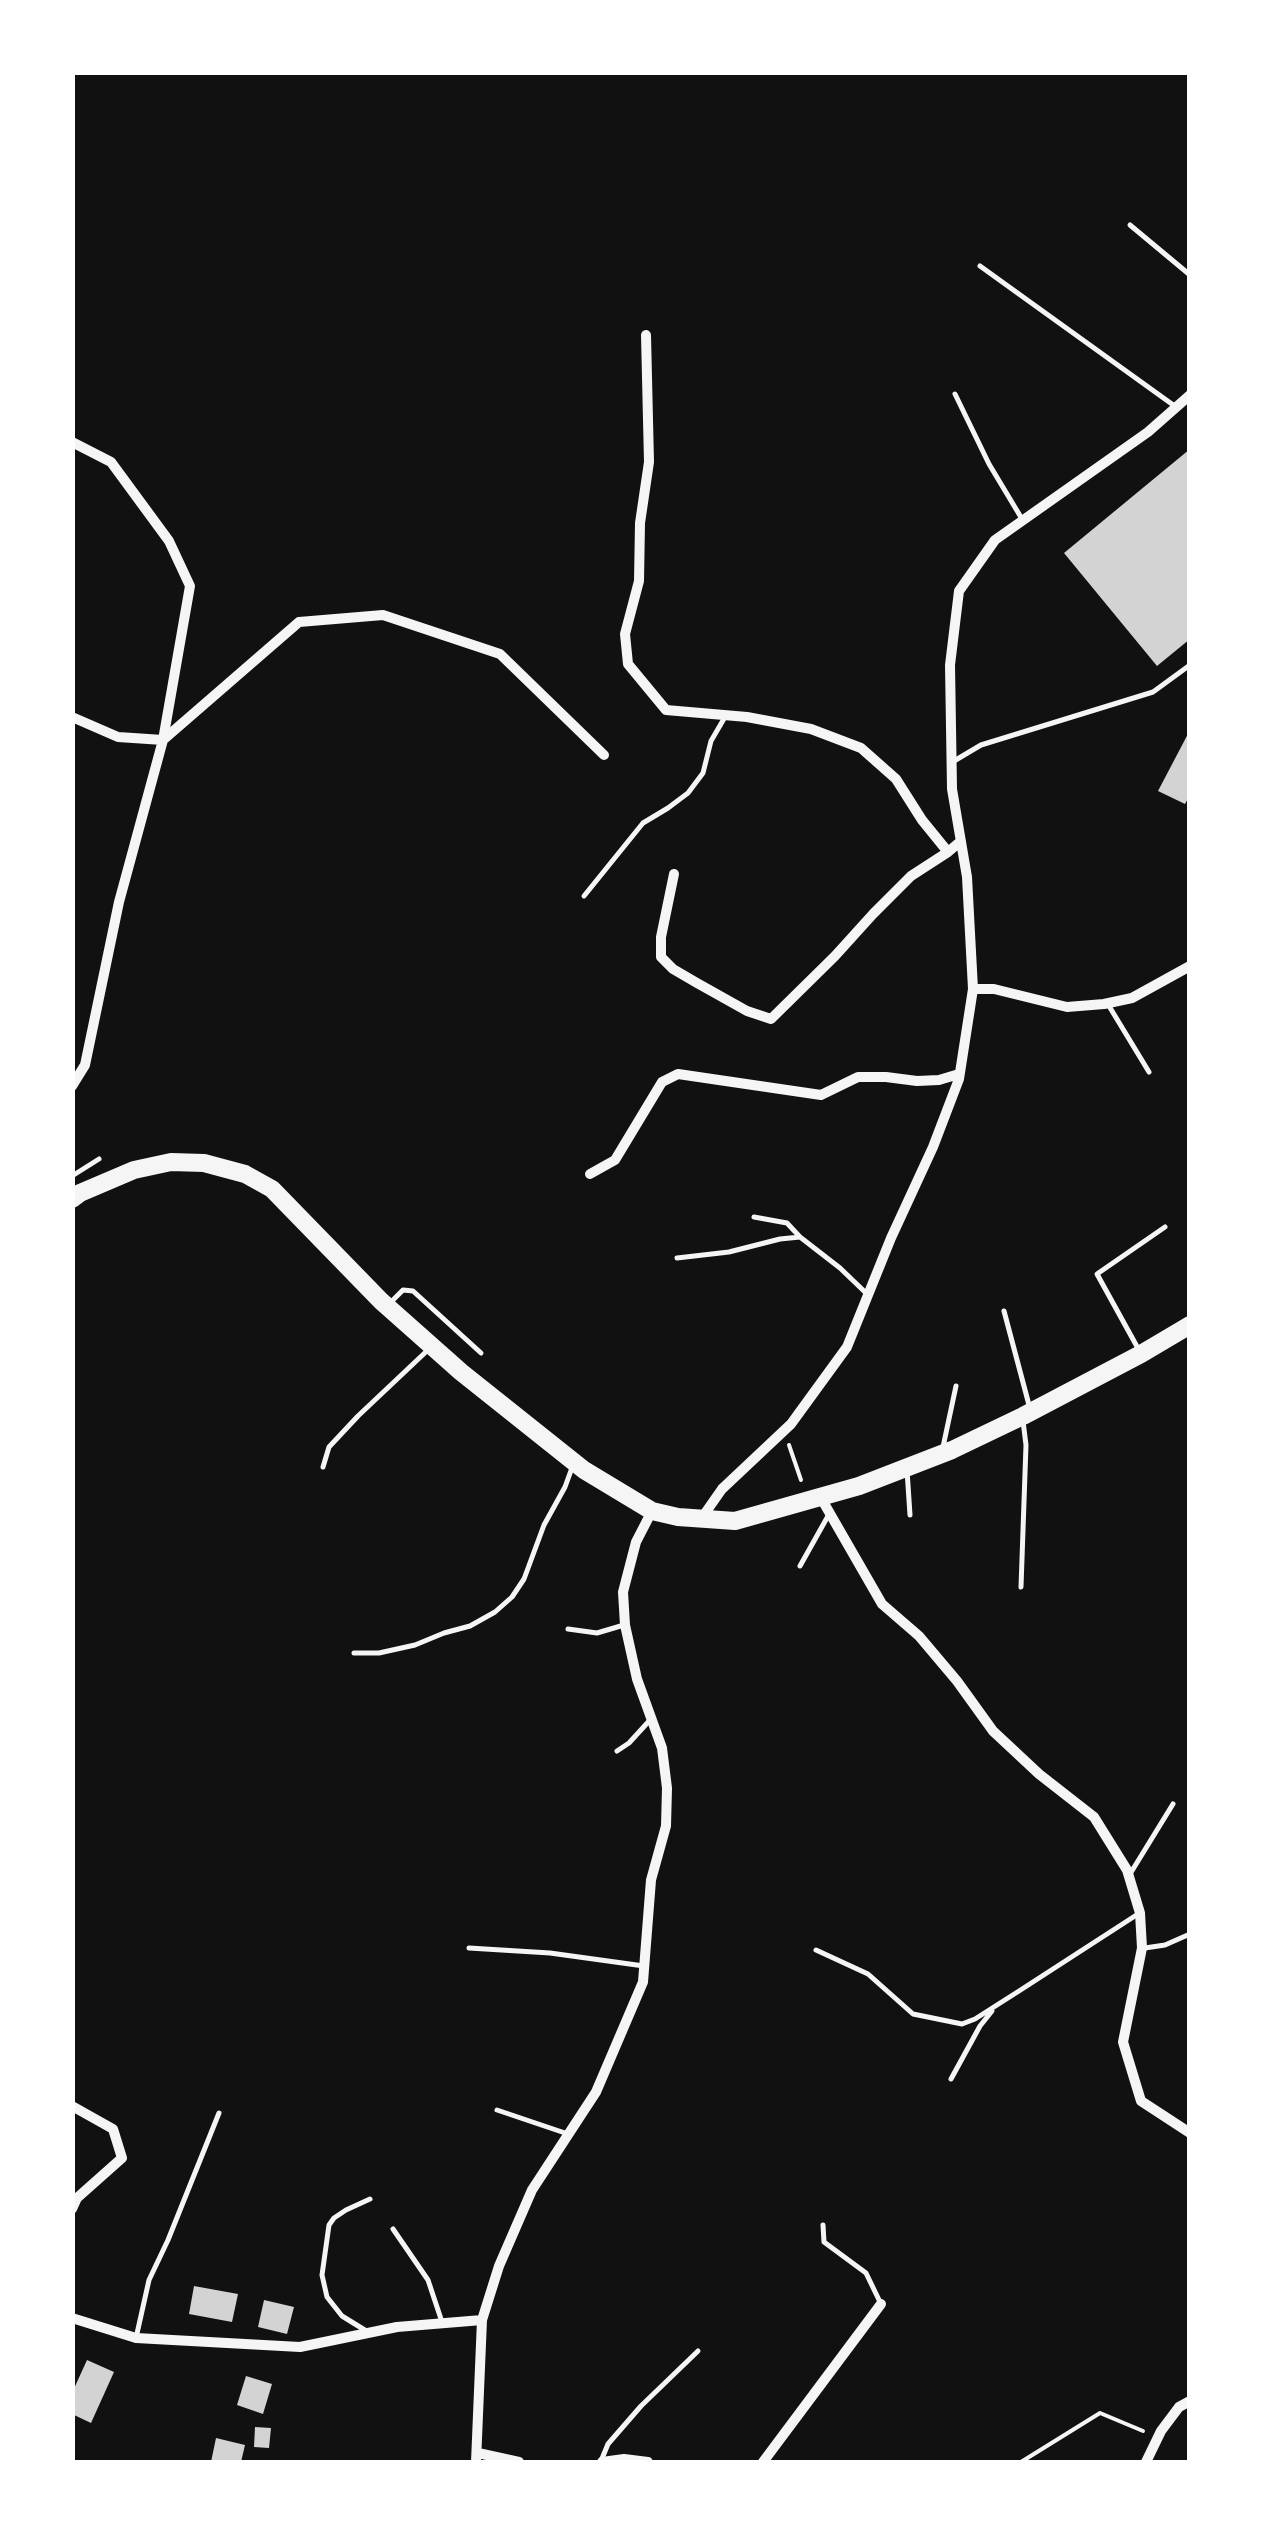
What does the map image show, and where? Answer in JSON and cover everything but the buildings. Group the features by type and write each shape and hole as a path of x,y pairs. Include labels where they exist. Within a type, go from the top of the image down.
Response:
{"main road":[{"path":"72,1199 134,1170 171,1162 204,1163 244,1174 272,1189 432,1346 574,1462 652,1511 701,1519 735,1521 825,1505 859,1486 942,1454 1027,1414 1190,1325"}],"street":[{"path":"646,335 648,462 640,523 640,581 624,634 628,664 666,710 748,717 811,729 861,748 896,779 948,852"},
{"path":"701,1519 722,1489 792,1424 847,1347 960,1074 974,989 967,877 952,790 950,665 960,591 995,540 1148,432 1190,395"},
{"path":"72,442 111,462 169,541 190,586 162,740 119,902 85,1065 72,1086"},
{"path":"72,717 118,737 162,740 299,622 383,615 500,654 604,755"},
{"path":"674,874 661,937 661,957 697,983 747,1011 771,1019 911,876 961,841"},
{"path":"974,989 994,989 1067,1007 1107,1004 1132,998 1190,966"},
{"path":"590,1174 615,1160 662,1082 678,1074 822,1095 858,1077 917,1081 960,1074"},
{"path":"825,1505 882,1604 918,1636 993,1731 1094,1818 1129,1876 1140,1912 1142,1948 1123,2042 1141,2101 1190,2133"},
{"path":"519,2462 477,2458 482,2320 532,2190 596,2092 643,1982 651,1880 666,1826 662,1748 638,1679 625,1625 623,1592 636,1542 652,1511"},
{"path":"72,2106 113,2129 122,2158 77,2198 72,2209"},
{"path":"764,2462 881,2304"},
{"path":"72,2318 136,2338 300,2347 397,2328 482,2320"},
{"path":"1146,2462 1158,2437 1184,2404"},
{"path":"601,2462 648,2462"}],"lane":[{"path":"1130,224 1190,275"},
{"path":"980,266 1176,407"},
{"path":"954,394 1022,521"},
{"path":"952,762 981,745 1154,692 1190,665"},
{"path":"584,896 643,822 688,793 703,773 711,740 725,717"},
{"path":"1107,1004 1148,1072"},
{"path":"72,1176 100,1159"},
{"path":"754,1218 787,1223 868,1295"},
{"path":"1141,1354 1097,1274 1164,1227"},
{"path":"677,1258 800,1237"},
{"path":"388,1306 403,1290 413,1291 482,1353"},
{"path":"1004,1312 1027,1414 1022,1587"},
{"path":"323,1467 329,1447 432,1346"},
{"path":"942,1454 956,1386"},
{"path":"354,1653 380,1653 415,1645 470,1626 495,1612 524,1579 574,1462"},
{"path":"907,1468 910,1515"},
{"path":"800,1566 825,1505"},
{"path":"568,1629 597,1633 625,1625"},
{"path":"616,1751 652,1718"},
{"path":"1129,1876 1173,1804"},
{"path":"816,1950 868,1974 913,2014 962,2024 998,2005 1140,1912"},
{"path":"1142,1948 1190,1934"},
{"path":"469,1948 550,1953 644,1966"},
{"path":"951,2079 980,2026 998,2005"},
{"path":"496,2110 568,2134"},
{"path":"136,2338 149,2280 218,2112"},
{"path":"370,2200 334,2218 329,2225 322,2275 326,2297 342,2316 370,2333"},
{"path":"823,2225 824,2242 866,2274 881,2304"},
{"path":"393,2229 428,2280 443,2324"},
{"path":"601,2462 608,2444 641,2406 698,2351"}],"path":[{"path":"787,1438 801,1480"},
{"path":"1021,2462 1100,2414 1158,2437"}]}
